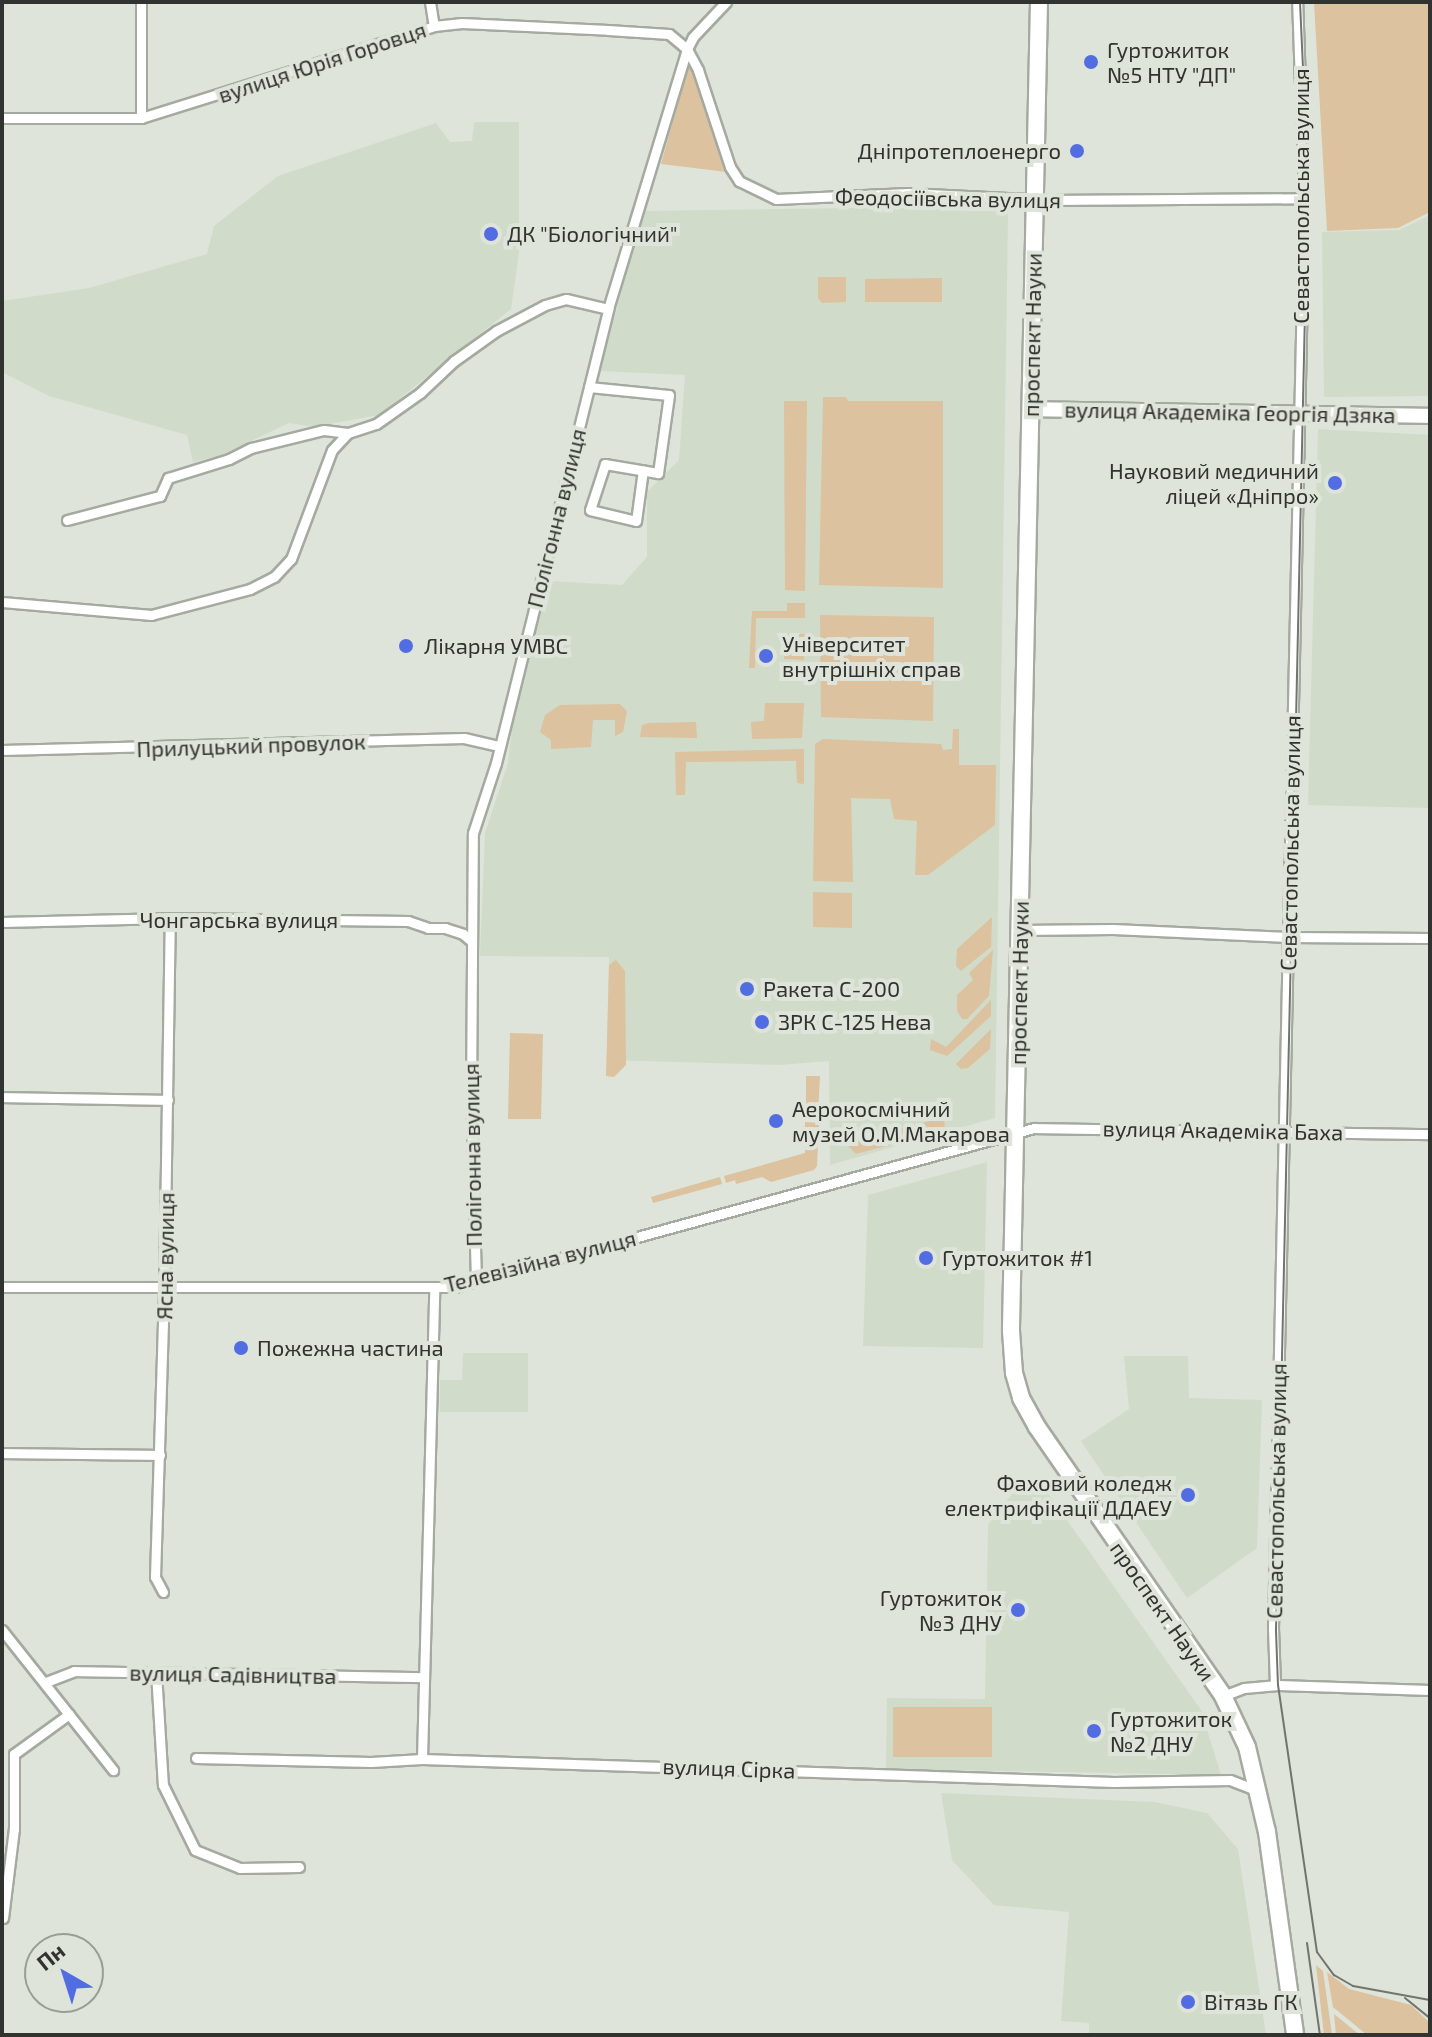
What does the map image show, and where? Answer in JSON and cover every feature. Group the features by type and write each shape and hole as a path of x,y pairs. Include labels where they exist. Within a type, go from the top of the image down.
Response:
{"main road":[{"name":"проспект Науки","path":"1039,2 1011,1353 1021,1398 1056,1456 1223,1696 1247,1747 1260,1791 1295,2035"},
{"name":"вулиця Академіка Георгія Дзяка","path":"1030,409 1430,416"}],"street":[{"path":"141,2 141,118"},
{"path":"430,2 434,26"},
{"path":"687,49 693,37 726,2"},
{"name":"Севастопольська вулиця","path":"1275,1685 1273,1629 1304,198 1297,2"},
{"name":"вулиця Юрія Горовця","path":"2,118 141,118 434,26 462,23 669,34 687,49"},
{"name":"Феодосіївська вулиця","path":"687,49 698,70 730,167 739,181 758,194 776,199 908,193 1034,198 1304,198"},
{"name":"Полігонна вулиця","path":"476,1281 471,941 473,833 499,746 608,309 687,49"},
{"path":"67,520 160,496 168,478 229,459 251,448 324,430 348,433 376,424 496,331 545,305 566,299 608,309"},
{"path":"589,387 669,395 658,473 643,470 605,464 590,510 636,521 643,470"},
{"path":"2,602 151,615 250,589 274,577 291,559 332,450 348,433"},
{"name":"Прилуцький провулок","path":"2,750 464,738 499,746"},
{"name":"Чонгарська вулиця","path":"2,922 170,918 408,921 428,928 445,928 471,941"},
{"name":"Ясна вулиця","path":"163,1592 155,1577 164,1290 170,918"},
{"path":"1020,930 1113,929 1288,937 1430,938"},
{"path":"2,1097 168,1100"},
{"name":"вулиця Академіка Баха","path":"1016,1132 1050,1127 1430,1134"},
{"name":"Телевізійна вулиця","path":"2,1287 164,1290 434,1288 476,1281 1016,1132"},
{"path":"422,1759 434,1288"},
{"path":"2,1453 160,1455"},
{"path":"2,1630 113,1770"},
{"name":"вулиця Садівництва","path":"46,1682 74,1671 422,1677"},
{"path":"156,1672 163,1785 195,1850 240,1868 299,1867"},
{"path":"1223,1696 1244,1688 1275,1685 1430,1690"},
{"path":"3,1918 14,1829 14,1754 69,1714"},
{"name":"вулиця Сірка","path":"196,1758 371,1762 422,1759 1114,1782 1230,1780 1260,1791"}],"shaded area":[{"path":"1314,2 1430,2 1430,212 1398,228 1327,231"},
{"path":"688,66 693,69 727,172 661,164"},
{"path":"474,122 519,122 519,252 511,309 379,415 313,427 289,423 221,455 193,462 187,435 49,396 2,372 2,301 89,288 207,254 214,226 278,176 436,123 450,142 472,141"},
{"name":"Університет внутрішніх справ","path":"1000,206 1008,214 995,1118 830,1165 829,1061 780,1065 607,1060 609,957 480,956 485,833 508,763 512,726 549,581 622,585 647,557 647,492 679,460 685,375 600,371 643,211"},
{"path":"1430,215 1430,396 1324,397 1322,232 1399,230"},
{"path":"818,277 846,277 846,302 822,303 818,298"},
{"path":"942,278 942,302 865,302 865,279"},
{"path":"823,397 846,397 848,401 943,401 943,588 819,585"},
{"path":"784,401 807,401 805,591 785,590"},
{"path":"1318,429 1430,435 1430,808 1308,805"},
{"path":"787,603 805,603 805,618 756,618 755,668 749,668 752,611 787,611"},
{"path":"820,615 934,617 933,721 821,717"},
{"path":"786,633 805,634 804,660 784,659"},
{"path":"765,703 804,703 802,738 752,739 751,722 764,721"},
{"path":"620,704 627,711 623,732 615,736 615,720 593,720 591,747 551,749 551,740 540,732 545,715 560,705"},
{"path":"696,722 697,738 640,737 642,725 649,723"},
{"path":"953,729 959,729 959,765 996,765 995,825 928,875 915,875 917,821 894,819 890,799 851,798 853,882 813,881 815,744 823,739 941,744 943,750 952,749"},
{"path":"804,749 804,784 797,783 796,761 686,762 685,795 676,795 675,752"},
{"path":"813,892 852,893 852,928 813,927"},
{"path":"992,917 991,947 961,971 956,966 957,949"},
{"path":"993,950 989,996 967,1019 962,1019 957,1011 957,995 973,980 969,973"},
{"path":"616,960 625,971 626,1065 614,1077 606,1076 609,965"},
{"path":"991,1000 991,1016 947,1056 930,1050 931,1039 946,1047"},
{"path":"991,1029 990,1049 968,1068 961,1069 956,1064"},
{"path":"510,1033 543,1034 541,1119 508,1119"},
{"path":"806,1076 820,1076 818,1113 806,1113"},
{"path":"944,1117 945,1130 856,1154 846,1144"},
{"path":"805,1122 819,1123 817,1166 814,1170 771,1182 762,1177 736,1184 735,1180 726,1183 724,1176 805,1153"},
{"name":"Гуртожиток #1","path":"987,1162 983,1348 863,1346 868,1195"},
{"path":"720,1177 722,1184 653,1203 651,1197"},
{"path":"463,1353 528,1353 528,1412 440,1412 440,1380 462,1380"},
{"name":"Фаховий коледж електрифікації ДДАЕУ","path":"1124,1356 1188,1356 1189,1398 1262,1400 1257,1548 1187,1598 1081,1441 1129,1409"},
{"path":"1036,1476 1201,1710 1221,1775 886,1769 887,1698 985,1699 988,1525 1018,1486"},
{"path":"893,1707 992,1707 992,1757 893,1757"},
{"path":"941,1793 1155,1802 1207,1813 1238,1849 1266,2035 1089,2035 1089,2023 1061,2021 1069,1912 994,1905 952,1860"},
{"path":"1316,1965 1323,1971 1332,2035 1324,2035"},
{"path":"1327,1972 1349,1989 1411,2005 1430,2023 1430,2032 1427,2035 1367,2035 1333,2007"},
{"path":"1334,2014 1360,2035 1336,2035"}],"tram line":[{"path":"1300,2 1308,175 1276,1631 1278,1685 1317,1952 1334,1975 1353,1986 1430,2000"},
{"path":"1307,1943 1320,2035"},
{"path":"1405,1998 1430,2018"}],"place":[{"name":"Гуртожиток №5 НТУ \"ДП\"","path":"1091,62"},
{"name":"Дніпротеплоенерго","path":"1077,151"},
{"name":"ДК \"Біологічний\"","path":"491,234"},
{"name":"Науковий медичний ліцей «Дніпро»","path":"1335,483"},
{"name":"Лікарня УМВС","path":"406,646"},
{"name":"Університет внутрішніх справ","path":"766,656"},
{"name":"Ракета С-200","path":"747,989"},
{"name":"ЗРК С-125 Нева","path":"762,1022"},
{"name":"Аерокосмічний музей О.М.Макарова","path":"776,1121"},
{"name":"Гуртожиток #1","path":"926,1258"},
{"name":"Пожежна частина","path":"241,1348"},
{"name":"Фаховий коледж електрифікації ДДАЕУ","path":"1188,1495"},
{"name":"Гуртожиток №3 ДНУ","path":"1018,1610"},
{"name":"Гуртожиток №2 ДНУ","path":"1094,1731"},
{"name":"Вітязь ГК","path":"1188,2002"}]}
